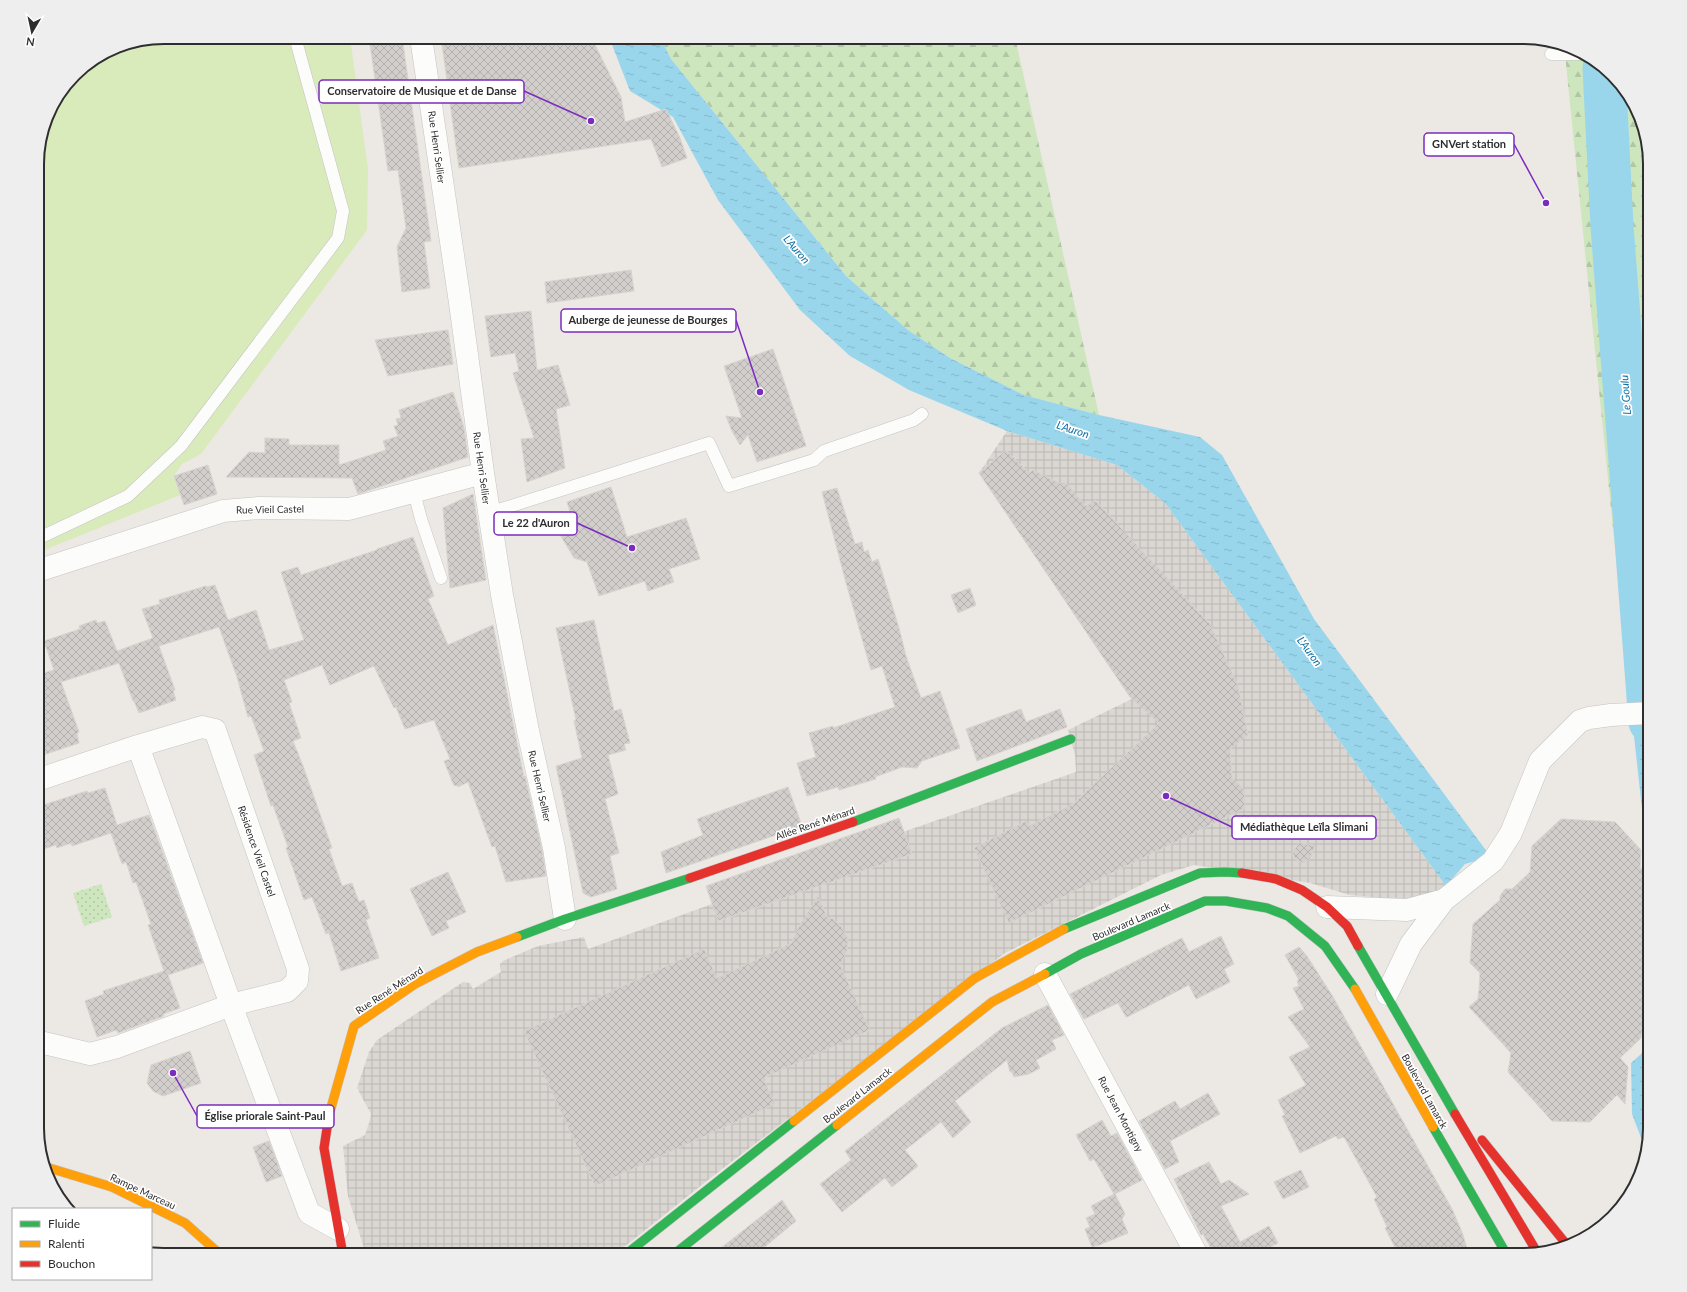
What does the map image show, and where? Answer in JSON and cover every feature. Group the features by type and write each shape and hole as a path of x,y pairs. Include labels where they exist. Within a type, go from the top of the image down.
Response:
{"main road":[{"name":"Allée René Ménard","path":"565,919 676,884 857,820 1070,739"},
{"name":"Boulevard Lamarck","path":"634,1248 975,978 1068,927 1200,874 1225,872 1252,874 1276,879 1302,890 1327,907 1347,926 1491,1177 1534,1247"},
{"name":"Boulevard Lamarck","path":"682,1248 992,1002 1081,954 1206,901 1226,901 1267,908 1288,916 1325,946 1353,986 1501,1248"},
{"name":"Rue René Ménard","path":"342,1248 324,1148 330,1112 354,1026 415,984 470,956 565,919"},
{"name":"Boulevard Lamarck","path":"1444,1094 1564,1241"},
{"name":"Rampe Marceau","path":"51,1169 112,1187 185,1223 213,1248"}],"street":[{"name":"Rue Henri Sellier","path":"422,44 460,302 483,473 502,594 528,731 554,848 565,919"},
{"name":"Rue Vieil Castel","path":"44,569 223,511 258,508 349,509 483,473"},
{"path":"1387,994 1411,944 1450,896 1494,861 1511,833 1540,761 1580,721 1589,718 1612,715 1643,713"},
{"name":"Résidence Vieil Castel","path":"44,778 138,746 202,727 215,730 298,969 297,981 287,991 231,1005 117,1047 90,1054 44,1043"},
{"path":"138,746 231,1005 309,1213 338,1229"},
{"path":"1327,907 1407,910 1450,896"},
{"name":"Rue Jean Montigny","path":"1045,974 1194,1248"}],"lane":[{"path":"44,536 128,496 181,446 338,238 343,211 297,44"},
{"path":"1551,54 1571,54"},
{"path":"489,513 709,443 729,486 814,460 824,451 914,420 922,414"},
{"path":"414,492 421,519 441,578"}],"green space":[{"path":"157,44 351,44 368,169 367,230 201,454 182,464 174,476 180,495 44,550 44,157 48,133 53,118 69,91 91,69 118,53 141,46"},
{"path":"664,44 1017,44 1099,415 1024,395 950,358 908,330 846,276 671,59"},
{"path":"1565,51 1583,60 1596,69 1608,79 1618,91 1634,118 1642,149 1643,716 1632,717"},
{"path":"101,884 112,917 84,926 73,893"}],"shaded area":[{"path":"1007,431 1117,465 1165,503 1446,886 1439,892 1420,902 1350,895 1310,883 1194,865 1161,875 1005,953 713,1176 623,1248 364,1248 348,1196 343,1146 365,1135 369,1123 371,1114 357,1088 369,1052 377,1040 463,982 470,983 473,989 501,972 500,964 503,961 538,946 584,937 588,949 712,904 719,921 911,854 903,832 1076,772 1075,755 1068,730 1132,699 979,473"}],"water":[{"name":"L'Auron","path":"612,44 664,44 671,59 846,276 908,330 950,358 1024,395 1099,415 1200,437 1222,455 1314,619 1491,857 1465,864 1446,886 1165,503 1117,465 1007,431 909,390 850,356 800,310 718,200 673,117 630,91"},
{"path":"1643,716 1643,819 1632,717"},
{"path":"1643,1052 1642,1141 1632,1114 1631,1063"}],"building":[{"path":"370,44 403,44 431,241 424,242 430,288 402,292 397,247 406,228 398,170 388,171"},
{"path":"442,44 594,44 621,97 625,122 666,109 680,138 687,158 662,167 651,139 459,168"},
{"path":"631,270 634,291 547,303 545,282"},
{"path":"531,311 537,370 558,365 570,405 556,409 565,468 527,482 521,439 534,438 513,373 519,371 515,353 491,357 485,316"},
{"path":"448,330 453,364 388,376 375,340"},
{"path":"773,349 806,446 757,462 748,435 740,445 726,416 742,418 724,366"},
{"path":"453,392 464,428 468,457 358,494 352,478 226,477 249,452 265,453 265,438 289,439 289,445 339,445 339,465 386,450 383,441 398,436 394,426 398,425 396,419 401,418 399,410"},
{"path":"1006,450 1029,473 1033,470 1063,485 1066,483 1086,506 1095,500 1210,624 1238,686 1248,735 1230,749 1232,778 1244,789 1245,808 1009,923 974,848 1026,821 1029,826 1073,804 1159,723 1130,697 979,473"},
{"path":"208,465 217,494 184,505 174,476"},
{"path":"611,487 627,537 686,518 700,559 669,569 674,582 648,591 645,581 599,596 587,562 574,558 559,533 574,524 567,502"},
{"path":"837,488 855,544 862,542 864,552 868,550 872,562 878,559 906,656 921,698 940,691 960,748 922,761 917,768 902,767 875,777 876,779 839,790 838,787 807,796 797,763 816,757 809,733 833,726 833,728 895,707 882,666 871,670 845,579 822,492"},
{"path":"473,494 486,580 450,588 443,508"},
{"path":"413,537 434,596 428,599 448,645 493,625 524,777 525,776 542,850 546,876 506,882 495,846 492,847 468,782 458,787 457,785 454,786 444,761 450,759 434,720 405,729 396,707 394,708 374,666 330,685 322,665 284,680 292,702 289,703 301,738 293,741 332,848 329,849 342,886 352,883 359,902 364,900 370,918 366,920 379,958 341,971 329,933 326,934 312,897 304,900 286,848 288,847 273,805 271,806 254,755 264,751 251,716 248,717 237,677 219,627 159,646 175,690 173,691 176,700 139,713 119,663 61,682 79,732 77,734 79,743 44,755 44,673 54,670 44,641 80,629 79,626 96,620 97,623 105,621 117,651 153,638 142,609 160,604 159,600 206,586 215,585 228,620 256,610 269,650 304,640 281,572 298,567 301,575"},
{"path":"970,588 976,605 958,613 951,595"},
{"path":"594,620 614,711 621,709 630,743 624,744 626,750 608,755 618,794 605,799 619,853 610,856 617,889 591,897 583,893 556,766 582,758 574,721 576,720 556,628"},
{"path":"1021,709 1026,722 1060,709 1067,727 977,761 966,729"},
{"path":"788,787 802,826 666,873 661,852 703,835 697,819"},
{"path":"105,788 117,825 149,815 203,963 168,975 180,1008 163,1014 164,1016 118,1033 116,1030 97,1037 85,1001 104,994 103,991 164,971 148,925 151,924 136,882 133,883 126,862 122,864 111,833 72,846 71,843 57,848 56,845 44,849 44,805 87,791 88,793"},
{"path":"899,818 912,854 718,921 706,886"},
{"path":"1561,819 1615,822 1641,850 1640,868 1643,868 1643,1031 1641,1038 1620,1058 1628,1067 1625,1104 1617,1095 1590,1122 1552,1121 1508,1072 1511,1053 1469,1007 1478,999 1480,973 1470,963 1473,924 1500,900 1500,896 1505,889 1512,889 1530,872 1532,846"},
{"path":"1300,842 1315,846 1310,859 1303,863 1295,859 1292,853"},
{"path":"448,872 466,912 446,921 449,928 432,936 410,889"},
{"path":"818,896 827,917 833,919 841,926 848,939 847,951 840,965 870,1030 763,1078 775,1104 595,1186 524,1031 704,949 717,978 792,943 796,932"},
{"path":"1221,936 1234,964 1224,969 1230,982 1196,999 1189,985 1127,1017 1118,1003 1084,1019 1070,994 1182,938 1189,952"},
{"path":"1299,947 1307,956 1333,997 1452,1209 1467,1248 1395,1248 1385,1228 1387,1227 1374,1199 1377,1197 1344,1137 1338,1139 1336,1136 1300,1153 1282,1116 1285,1115 1278,1100 1306,1085 1289,1057 1310,1047 1288,1017 1304,1009 1293,988 1299,986 1297,981 1299,980 1285,955"},
{"path":"1048,1005 1064,1035 1052,1040 1056,1049 1036,1060 1040,1068 1029,1074 1014,1077 1012,1072 1010,1072 1007,1060 955,1101 971,1122 953,1138 941,1122 905,1150 918,1166 892,1187 885,1178 842,1212 820,1184 851,1160 845,1151 1002,1028"},
{"path":"190,1051 201,1083 163,1096 153,1091 147,1083 151,1065"},
{"path":"1208,1093 1220,1114 1170,1141 1179,1162 1165,1169 1139,1121 1175,1101 1180,1109"},
{"path":"1102,1120 1111,1136 1117,1133 1142,1180 1115,1194 1125,1214 1122,1219 1128,1233 1092,1247 1085,1229 1090,1227 1086,1218 1095,1214 1091,1206 1114,1194 1094,1159 1090,1161 1076,1135"},
{"path":"269,1141 282,1176 266,1182 253,1147"},
{"path":"1209,1162 1221,1184 1229,1180 1249,1194 1221,1206 1240,1242 1269,1226 1278,1243 1268,1248 1211,1248 1203,1234 1201,1235 1174,1179"},
{"path":"1301,1170 1309,1187 1283,1199 1274,1182"},
{"path":"782,1200 796,1221 763,1248 721,1248"}],"waterway":[{"name":"Le Goulu","path":"1604,76 1612,226 1643,631"}],"traffic: fast":[{"path":"853,822 1071,739"},
{"path":"1064,929 1200,873 1242,873"},
{"path":"517,937 565,919 690,878"},
{"path":"1045,974 1081,954 1205,901 1226,901 1267,908 1288,916 1325,946 1355,989"},
{"path":"1358,946 1455,1114"},
{"path":"634,1248 794,1121"},
{"path":"682,1248 837,1125"},
{"path":"1433,1127 1503,1248"}],"traffic: slow":[{"path":"794,1121 975,978 1064,929"},
{"path":"329,1115 354,1026 415,984 477,952 517,937"},
{"path":"837,1125 992,1002 1045,974"},
{"path":"1355,989 1433,1127"},
{"path":"51,1169 112,1187 185,1223 213,1248"}],"traffic: jam":[{"path":"690,878 853,822"},
{"path":"1242,873 1276,879 1302,890 1327,907 1347,926 1358,946"},
{"path":"1455,1114 1534,1247"},
{"path":"329,1115 324,1148 342,1248"},
{"path":"1482,1140 1564,1241"}],"place":[{"name":"Conservatoire de Musique et de Danse","path":"591,121"},
{"name":"GNVert station","path":"1546,203"},
{"name":"Auberge de jeunesse de Bourges","path":"760,392"},
{"name":"Le 22 d'Auron","path":"632,548"},
{"name":"Médiathèque Leïla Slimani","path":"1166,796"},
{"name":"Église priorale Saint-Paul","path":"173,1073"}]}
